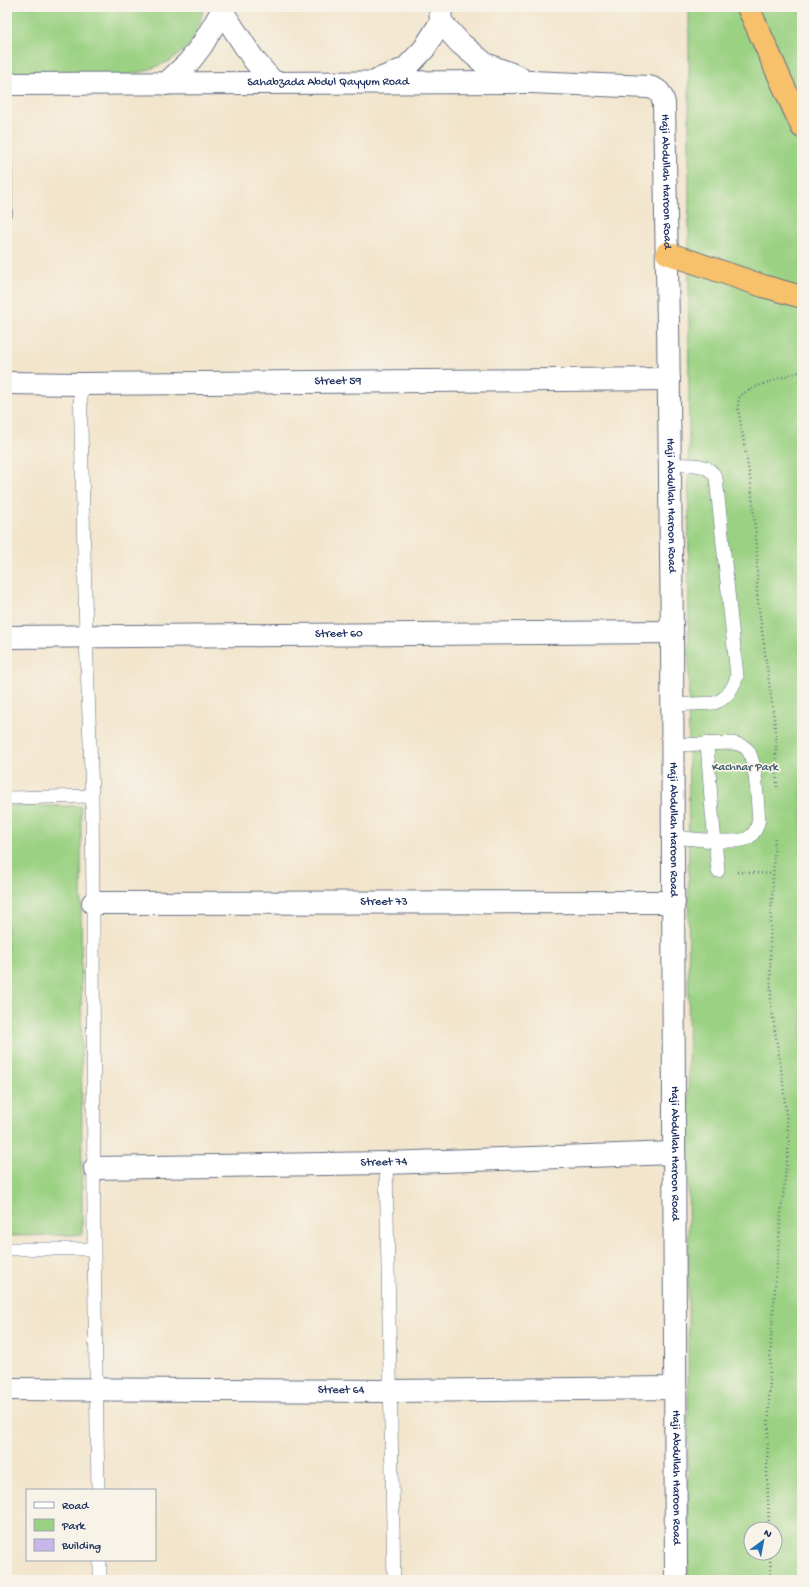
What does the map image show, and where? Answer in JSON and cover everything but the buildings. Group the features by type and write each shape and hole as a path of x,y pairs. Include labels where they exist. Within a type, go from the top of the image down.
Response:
{"highway":[{"path":"748,7 802,126"},
{"path":"667,253 763,286 802,297"}],"street":[{"path":"166,84 189,62 202,45 222,9 254,60 274,83"},
{"path":"440,14 460,43 485,64 531,82"},
{"path":"369,83 405,69 424,49 440,14"},
{"name":"Sahabzada Abdul Qayyum Road","path":"7,84 531,82 648,87"},
{"name":"Haji Abdullah Haroon Road","path":"648,87 656,89 661,94 664,103 667,253 674,902 674,1388 676,1580"},
{"name":"Street 59","path":"7,383 80,384 669,379"},
{"name":"Street 60","path":"7,636 672,632"},
{"name":"Street 73","path":"94,903 674,902"},
{"name":"Street 74","path":"94,1168 386,1163 674,1153"},
{"name":"Street 64","path":"7,1389 391,1390 674,1388"}],"lane":[{"path":"80,384 94,903 94,1249 98,1489"},
{"path":"670,465 705,466 713,472 716,478 737,676 734,687 720,701 714,703 672,705"},
{"path":"707,743 718,871"},
{"path":"672,745 733,743 740,744 746,748 750,754 754,769 759,820 757,828 752,836 746,840 715,841 673,837"},
{"path":"7,798 92,796"},
{"path":"386,1163 394,1580"},
{"path":"7,1249 94,1249"},
{"path":"100,1561 100,1580"}],"path":[{"path":"777,788 776,733 757,595 757,549 751,484 738,408 739,399 744,393 802,371"},
{"path":"802,475 802,483"},
{"path":"769,1521 767,1468 772,1339 781,1213 789,1143 782,1075 771,1005 770,941 775,835"},
{"path":"718,871 773,874"},
{"path":"770,1561 771,1580"}],"green space":[{"path":"7,7 204,7 197,33 187,48 170,61 145,71 120,77 7,75"},
{"name":"Kachnar Park","path":"689,7 802,7 802,1580 688,1580"},
{"path":"7,806 81,806 82,1235 7,1236"}]}
